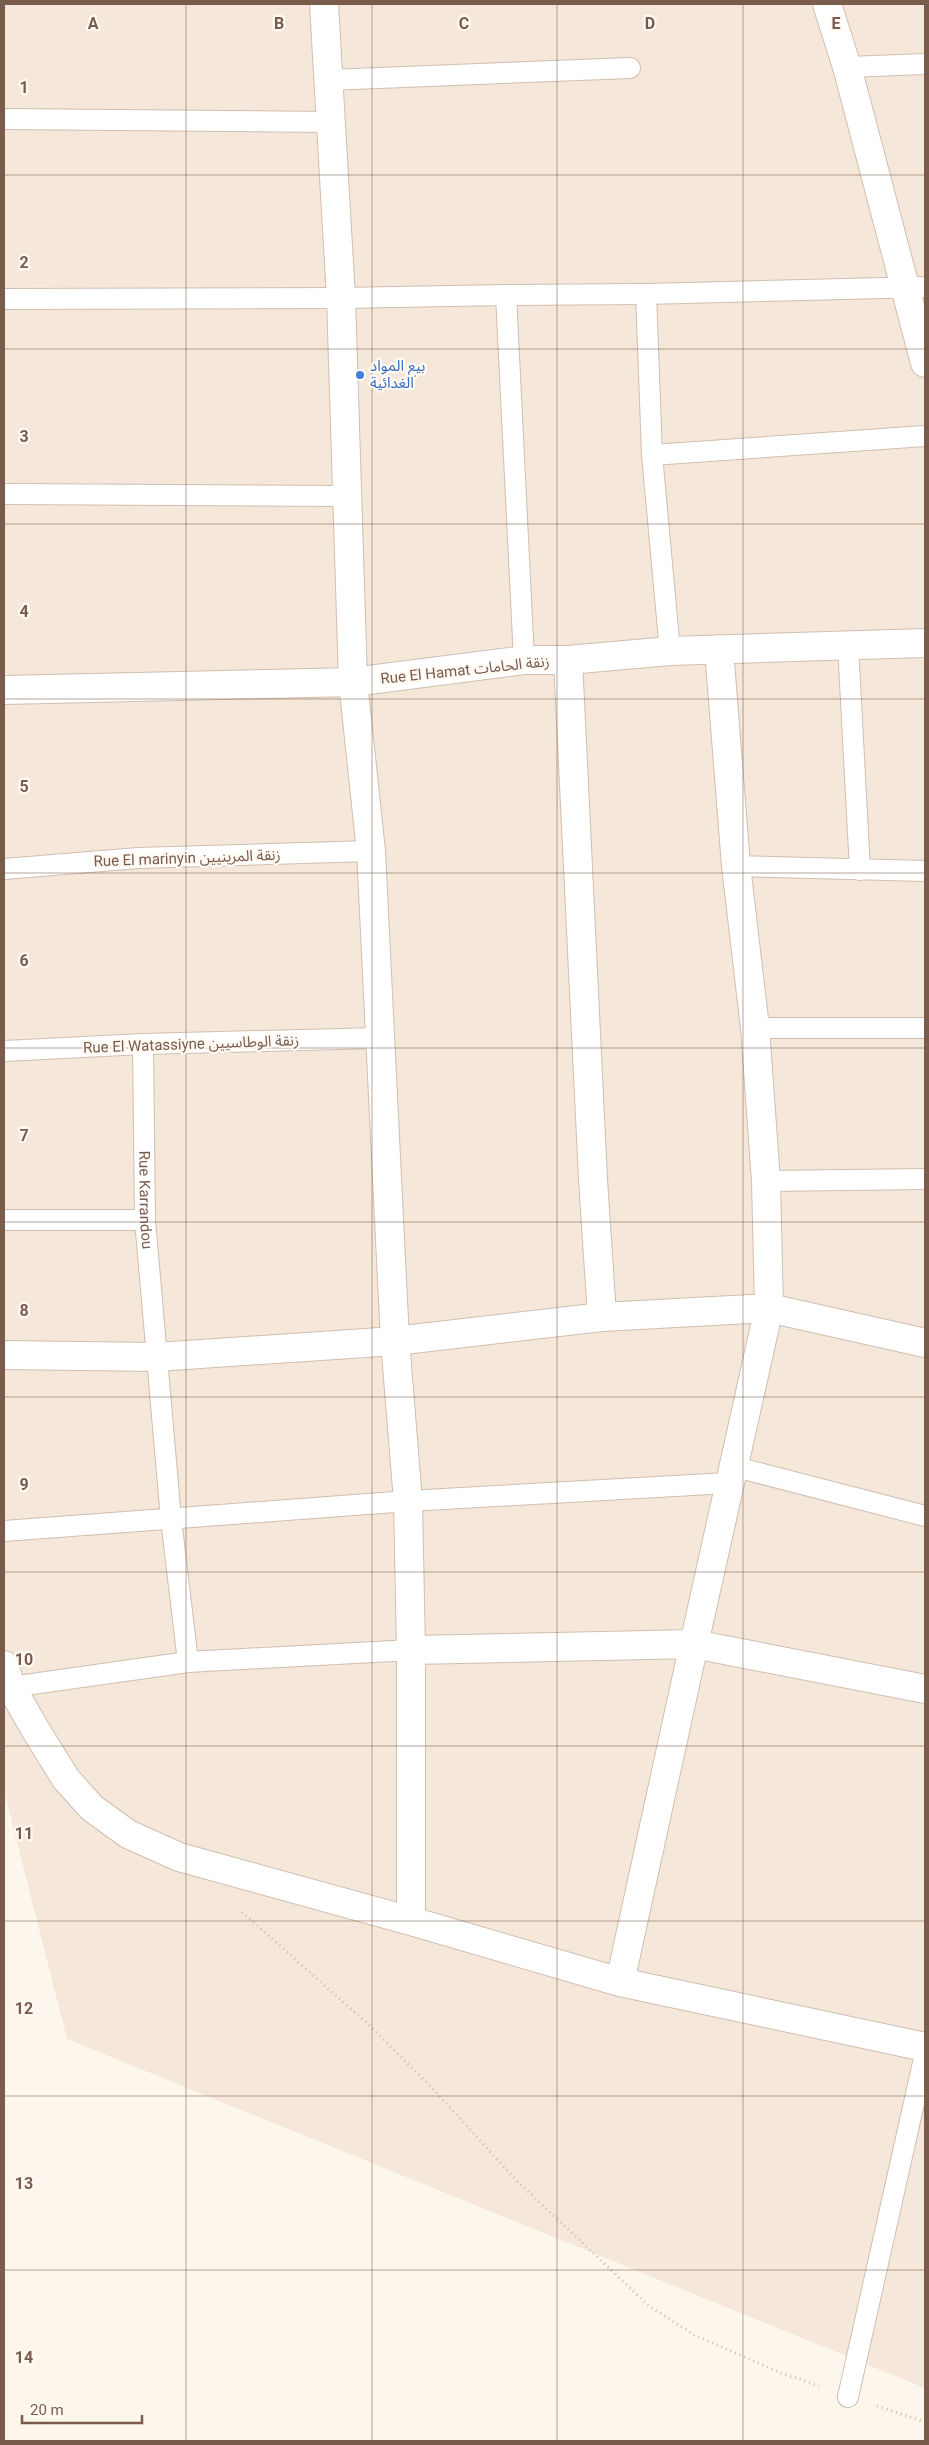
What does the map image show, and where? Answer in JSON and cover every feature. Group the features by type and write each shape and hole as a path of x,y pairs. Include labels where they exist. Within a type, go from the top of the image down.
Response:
{"street":[{"path":"324,4 341,298 353,682 371,851 395,1342 408,1501 411,1650 411,1921"},
{"path":"827,4 915,287 925,363"},
{"name":"Rue El Hamat زنقة الحامات","path":"4,690 353,682 524,660 568,660 670,651 925,643"},
{"path":"620,1982 730,1474 769,1308 766,1181 755,1028 736,866 719,649"},
{"path":"568,660 593,1179 602,1317"},
{"path":"4,1355 156,1357 395,1342 602,1317 769,1308 925,1343"},
{"path":"411,1650 694,1644 925,1689"},
{"path":"8,1676 66,1779 92,1808 128,1834 179,1857 411,1921 620,1982 925,2047"}],"lane":[{"path":"847,67 925,64"},
{"path":"329,80 630,68"},
{"path":"4,119 332,122"},
{"path":"4,300 646,294 915,287"},
{"path":"646,294 652,456 670,651"},
{"path":"506,295 524,660"},
{"path":"652,456 925,436"},
{"path":"4,494 347,496"},
{"path":"848,645 860,870"},
{"name":"Rue El marinyin زنقة المرينيين","path":"4,869 138,858 371,851"},
{"path":"736,866 925,871"},
{"path":"755,1028 925,1028"},
{"name":"Rue El Watassiyne زنقة الوطاسيين","path":"4,1051 142,1044 379,1038"},
{"name":"Rue Karrandou","path":"142,1044 145,1220 171,1519 188,1662"},
{"path":"766,1181 925,1179"},
{"path":"4,1220 145,1220"},
{"path":"4,1531 408,1501 730,1474 925,1516"},
{"path":"8,1676 188,1662 411,1650"},
{"path":"848,2397 925,2054"}],"path":[{"path":"238,1909 369,2025 434,2090 515,2179 648,2305 694,2335 781,2373 925,2422"}],"shaded area":[{"path":"4,4 925,4 925,2388 67,2039 4,1791"}],"place":[{"name":"بيع المواد الغدائية","path":"360,375"}]}
